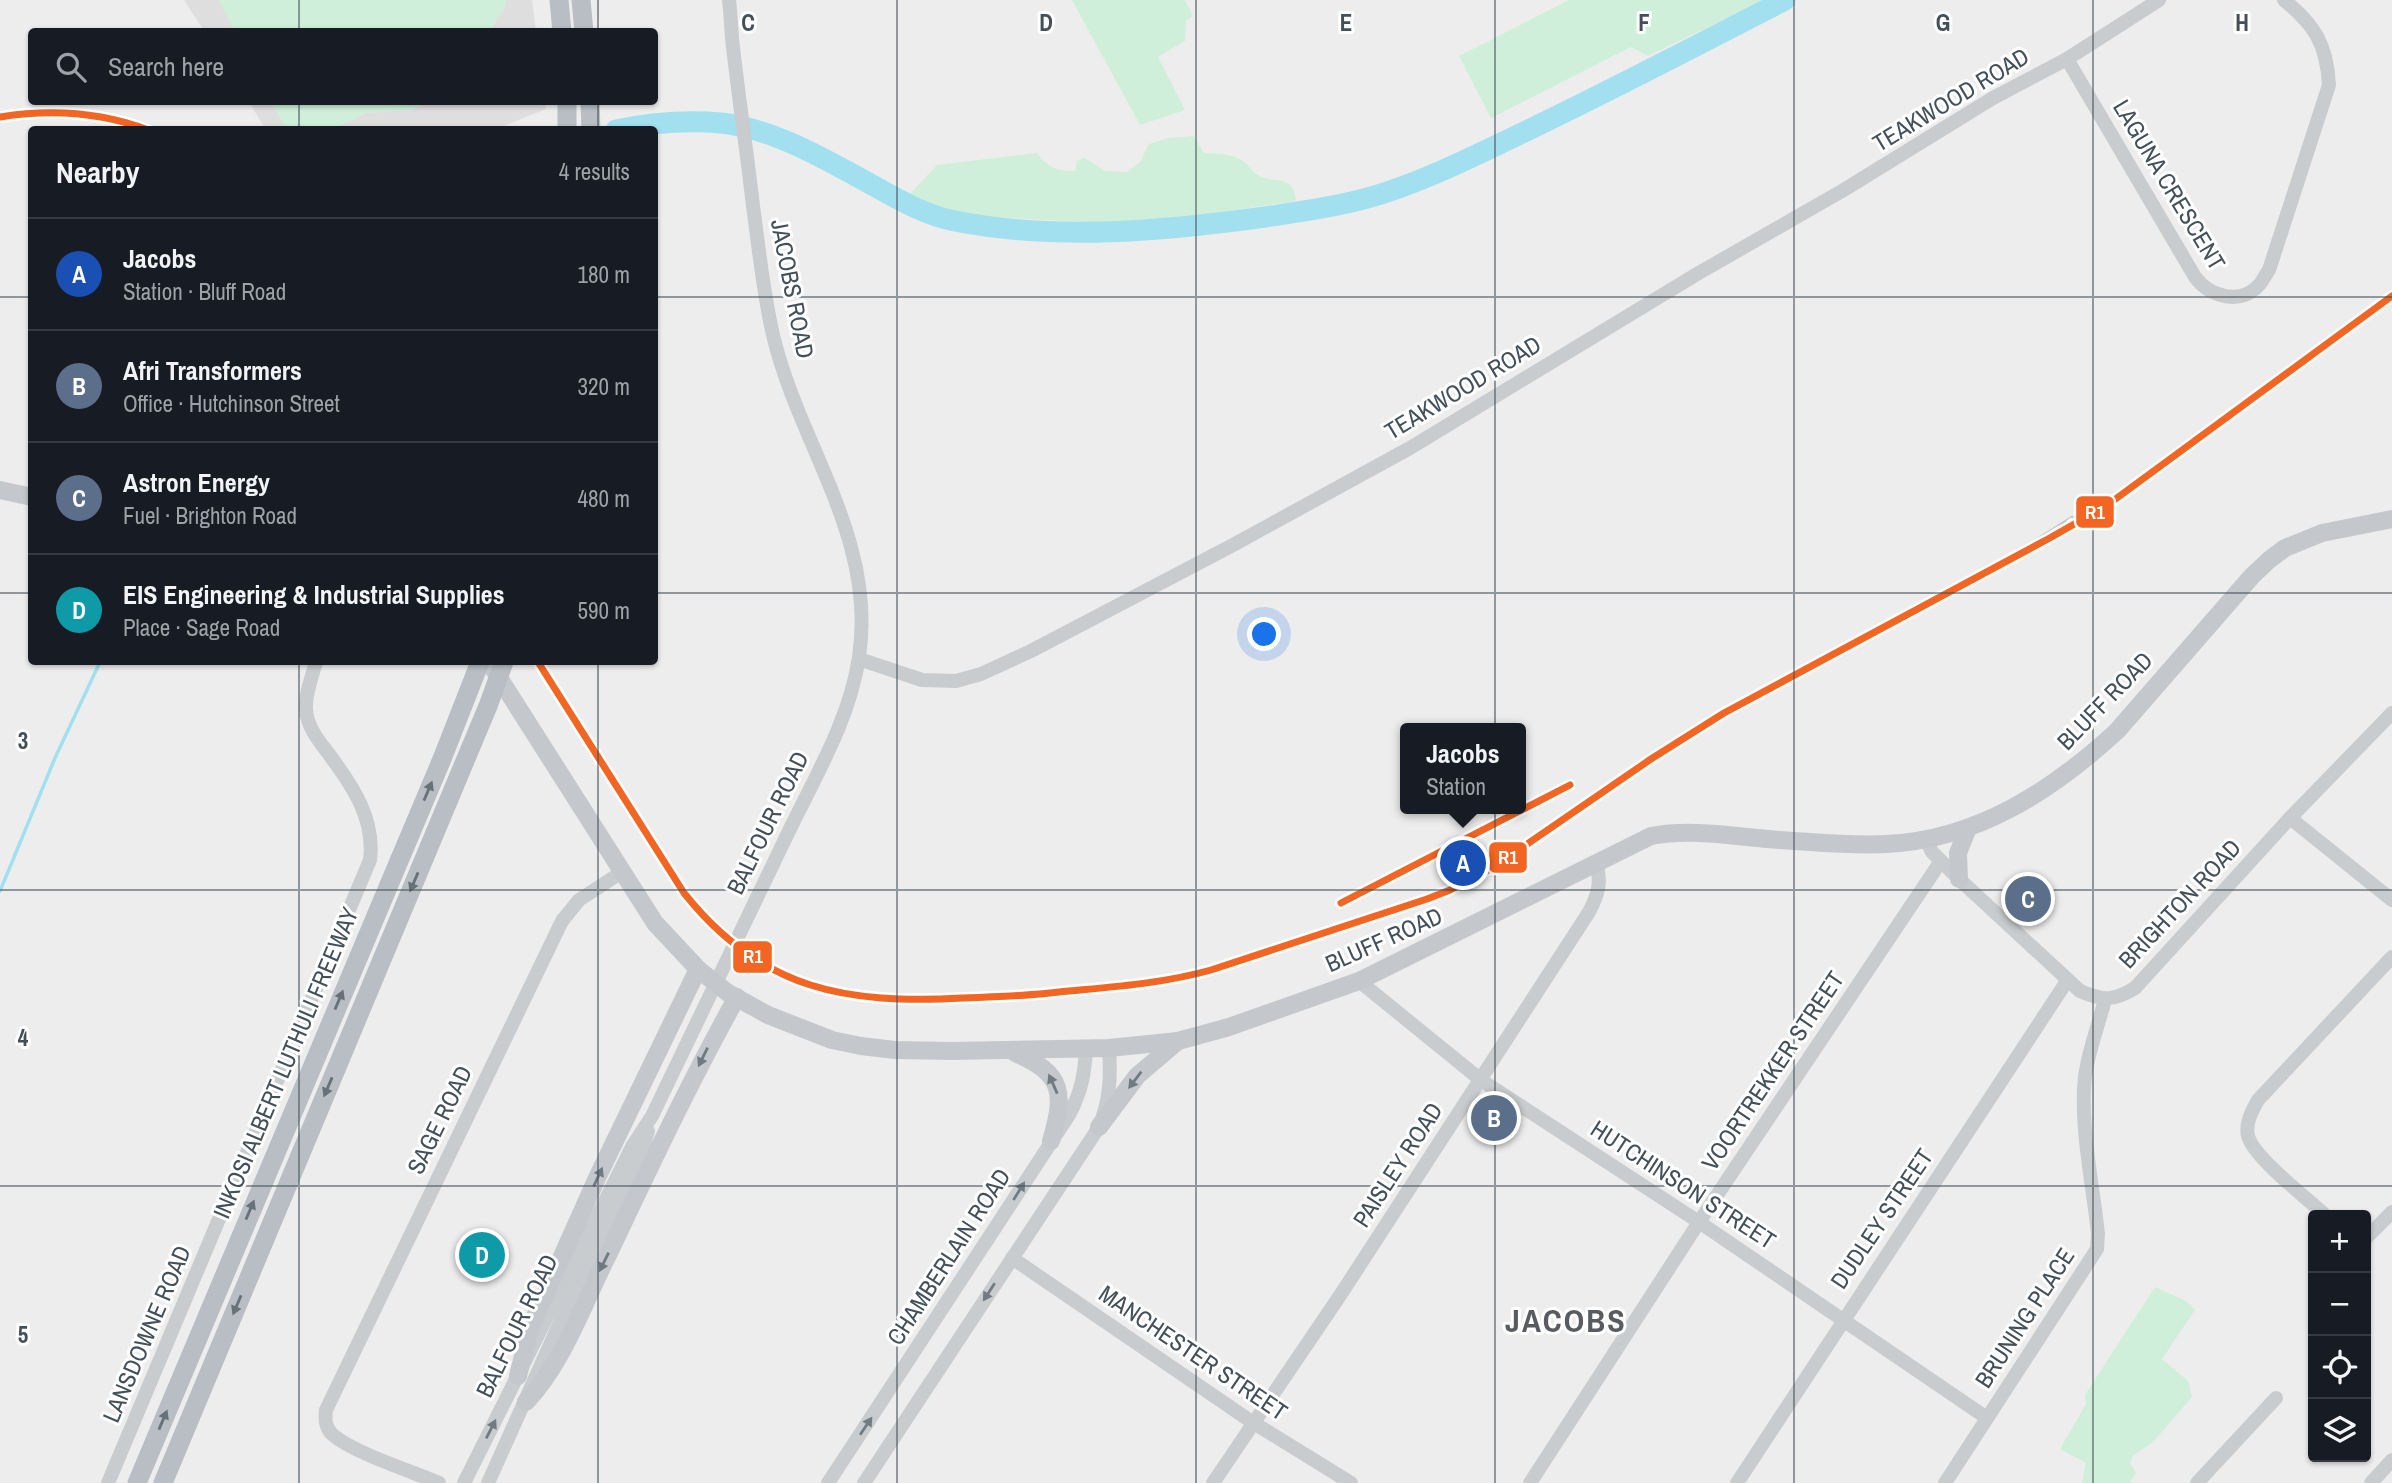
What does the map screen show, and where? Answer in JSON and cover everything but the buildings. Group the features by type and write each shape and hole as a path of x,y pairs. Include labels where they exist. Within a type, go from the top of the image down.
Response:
{"highway":[{"path":"558,0 562,28"},
{"path":"581,0 584,28"},
{"path":"566,105 567,126"},
{"path":"590,105 591,126"},
{"name":"INKOSI ALBERT LUTHULI FREEWAY","path":"137,1483 479,665"},
{"name":"INKOSI ALBERT LUTHULI FREEWAY","path":"163,1483 504,665"},
{"path":"174,1483 202,1386"}],"main road":[{"path":"0,490 28,496"},
{"name":"BLUFF ROAD","path":"491,665 655,923 698,969 737,998 768,1015 845,1043 895,1050 1110,1048 1178,1041 1229,1027 1359,981 1651,836 1666,833 1848,845 1888,845 1926,839 1992,819 2031,799 2094,752 2117,731 2252,576 2285,548 2322,533 2392,519"},
{"path":"1959,879 1958,853 1968,828"},
{"path":"518,1376 535,1315 597,1178 698,969"},
{"path":"526,1402 541,1386 571,1332 710,1044 737,998"},
{"path":"1100,1127 1137,1076 1178,1041"},
{"path":"1007,1050 1037,1062 1047,1071 1056,1087 1060,1104 1051,1141"}],"street":[{"name":"JACOBS ROAD","path":"729,0 761,267 775,343 844,520 856,560 863,623 859,659"},
{"path":"2067,59 2159,0"},
{"name":"LAGUNA CRESCENT","path":"2067,59 2196,277 2205,289 2214,294 2238,296 2259,285 2269,270 2329,85 2327,57 2317,33 2284,0"},
{"name":"TEAKWOOD ROAD","path":"859,659 922,680 956,681 981,674 1031,651 1366,473 1697,274 1842,191 1993,98 2067,59"},
{"name":"BALFOUR ROAD","path":"464,1483 633,1145 654,1112 824,759 852,692 859,659"},
{"name":"LANSDOWNE ROAD","path":"108,1483 370,860 370,827 363,810 308,722 307,698 315,665"},
{"name":"BRIGHTON ROAD","path":"2105,999 2121,997 2135,988 2290,818 2392,713"},
{"path":"2290,818 2392,900"},
{"path":"1926,839 1932,852 2067,981 2080,991 2105,999"},
{"name":"VOORTREKKER STREET","path":"1530,1483 1699,1222 1941,861"},
{"name":"PAISLEY ROAD","path":"1213,1483 1341,1294 1597,897 1600,877 1596,863"},
{"name":"SAGE ROAD","path":"439,1483 351,1446 333,1435 325,1419 326,1410 562,921 579,900 622,872"},
{"path":"2320,1210 2256,1152 2248,1135 2249,1116 2258,1100 2392,957"},
{"name":"HUTCHINSON STREET","path":"1359,981 1481,1080 1843,1318 1987,1418"},
{"name":"DUDLEY STREET","path":"1737,1483 2067,981"},
{"name":"BRUNING PLACE","path":"1945,1483 2097,1249 2098,1234 2084,1087 2105,999"},
{"name":"CHAMBERLAIN ROAD","path":"828,1483 1079,1098 1085,1073 1086,1048"},
{"path":"864,1483 1100,1127 1111,1082 1110,1048"},
{"name":"BALFOUR ROAD","path":"488,1483 566,1309 643,1148 654,1112"},
{"path":"2371,1233 2392,1212"},
{"name":"MANCHESTER STREET","path":"1012,1258 1252,1422 1351,1483"},
{"path":"2197,1483 2276,1398"},
{"path":"500,1483 506,1442"},
{"path":"2371,1483 2392,1461"}],"shaded area":[{"path":"184,0 532,0 536,28 202,28"},
{"path":"251,105 545,105 546,109 504,126 264,126"}],"green space":[{"path":"219,0 506,0 506,5 492,28 233,28"},
{"path":"1072,0 1185,0 1193,16 1186,21 1185,41 1158,57 1185,110 1140,125"},
{"path":"1569,0 1765,0 1648,56 1631,47 1491,118 1459,56"},
{"path":"273,105 421,105 413,110 366,113 340,126 284,126"},
{"path":"1194,136 1204,153 1232,156 1242,160 1259,176 1288,183 1292,186 1296,201 1169,220 1085,222 970,216 938,209 909,195 937,165 1037,153 1045,162 1058,169 1075,171 1077,161 1084,158 1106,171 1127,172 1140,162 1149,144 1168,138"},
{"path":"2155,1287 2186,1301 2195,1310 2162,1359 2188,1381 2192,1397 2153,1442 2133,1456 2130,1463 2136,1473 2130,1483 2082,1483 2086,1463 2060,1449 2086,1404 2085,1395"}],"waterway":[{"path":"642,126 695,122 721,123 756,130 807,150 916,208 955,221 1032,231 1071,232 1188,226 1338,205 1381,194 1416,181 1552,119 1785,0"},
{"path":"0,891 55,758 99,665"}],"railway":[{"path":"2000,565 2072,519"}],"transit line":[{"name":"R1","path":"0,117 38,113 75,114 112,119 136,126"},
{"name":"R1","path":"540,665 684,893 714,926 744,952 776,971 809,984 844,993 881,998 921,999 999,997 1173,979 1211,970 1427,899 1494,867 1651,759 1724,713 2106,506 2392,296"},
{"name":"R1","path":"1526,808 1570,785"},
{"name":"R1","path":"1341,903 1514,814"}],"place":[{"name":"Jacobs","path":"1463,863"},
{"name":"Astron Energy","path":"2028,899"},
{"name":"Afri Transformers","path":"1494,1118"},
{"name":"EIS Engineering & Industrial Supplies","path":"482,1255"}],"district":[{"name":"JACOBS","path":"1566,1321"}]}
